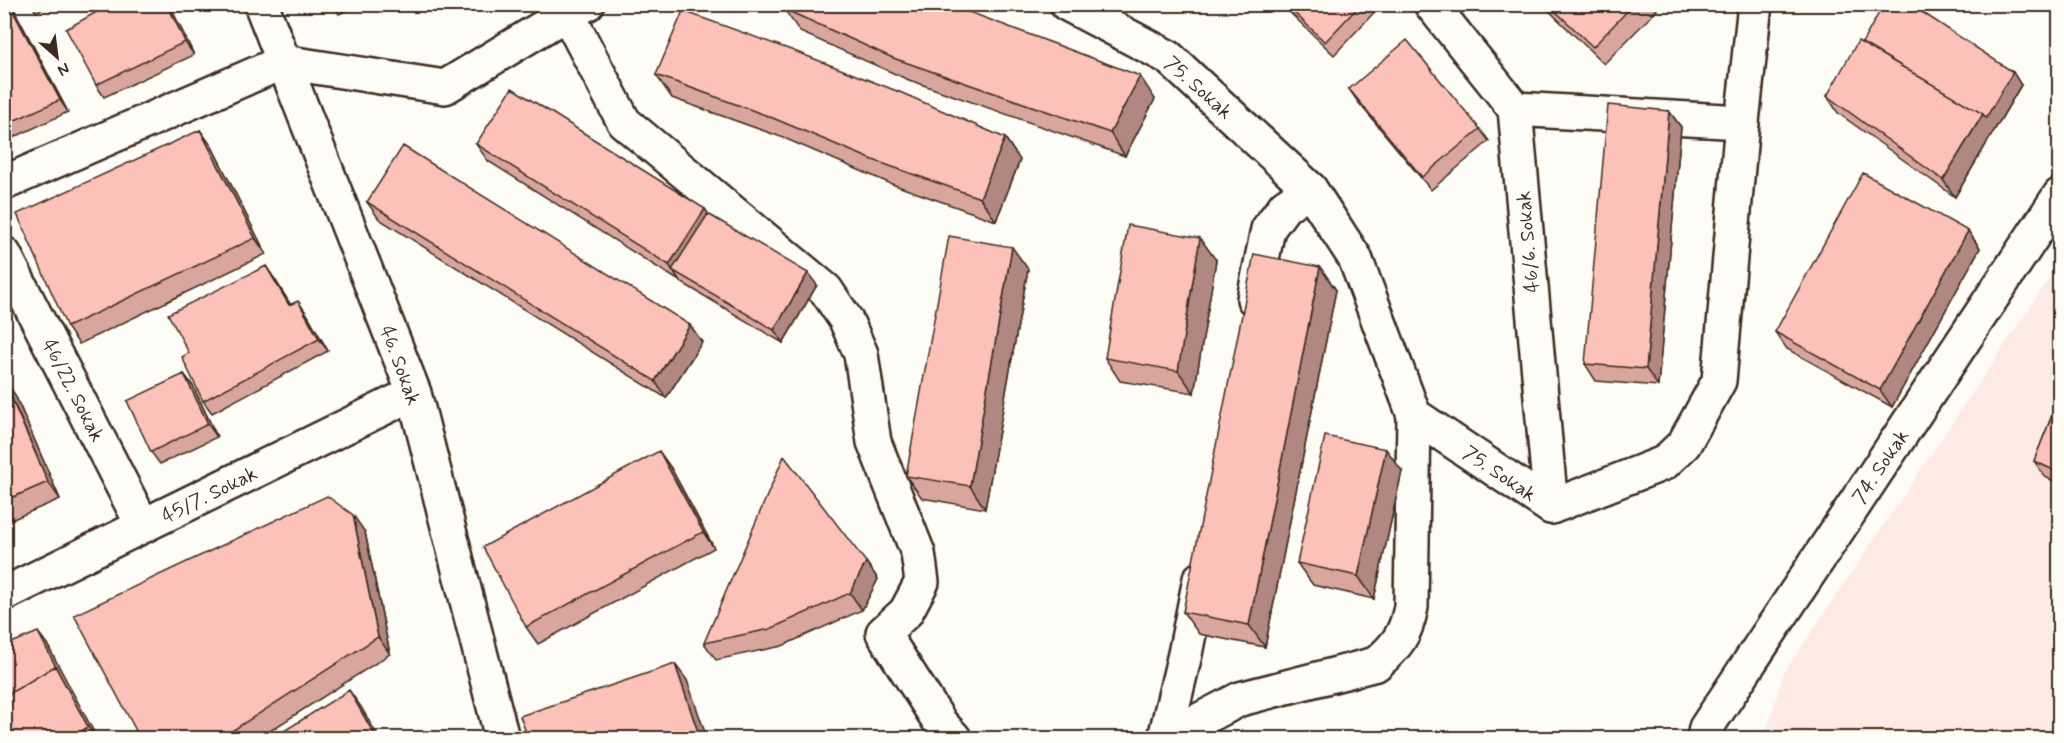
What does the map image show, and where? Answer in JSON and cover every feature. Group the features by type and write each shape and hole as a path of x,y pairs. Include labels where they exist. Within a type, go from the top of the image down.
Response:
{"street":[{"name":"46. Sokak","path":"261,4 414,393 502,738"},
{"name":"75. Sokak","path":"1066,4 1168,57 1310,189 1355,258 1414,415 1551,507 1664,463 1684,444 1719,381 1755,4"},
{"path":"1431,4 1515,109 1742,122"},
{"path":"4,183 283,62 445,87 574,7 624,122 826,290 846,320 861,354 874,442 918,553 922,582 906,612 883,633 941,724 954,738"},
{"name":"46/6. Sokak","path":"1515,109 1551,507"},
{"path":"1248,333 1268,229 1285,206 1310,189"},
{"name":"74. Sokak","path":"1704,738 1707,728 2060,195"},
{"name":"46/22. Sokak","path":"4,254 143,526"},
{"name":"45/7. Sokak","path":"4,594 414,393"},
{"path":"1167,738 1240,699 1376,664 1396,645 1408,623 1411,607 1414,415"},
{"path":"1167,738 1205,551"}],"shaded area":[{"path":"2059,264 2059,738 1764,738 1784,673"}],"building":[{"path":"4,4 9,4 60,100 4,125"},
{"path":"111,4 167,4 185,42 96,85 66,29"},
{"path":"786,4 948,4 1140,76 1110,133 893,58 784,9"},
{"path":"1285,4 1361,4 1325,42"},
{"path":"1548,4 1634,4 1593,47"},
{"path":"1884,4 1910,4 2013,72 1986,118 1983,114 1862,43"},
{"path":"683,11 902,93 1005,138 980,198 873,160 768,116 656,75"},
{"path":"1407,40 1480,129 1422,177 1349,89"},
{"path":"1858,41 1983,114 1943,180 1827,96"},
{"path":"512,88 705,209 669,265 476,144"},
{"path":"1608,105 1669,111 1646,369 1585,364"},
{"path":"200,130 255,238 67,327 17,214"},
{"path":"403,146 690,325 655,381 367,202"},
{"path":"1863,173 1968,231 1880,390 1775,332"},
{"path":"708,214 808,273 774,330 672,270"},
{"path":"1128,225 1200,238 1178,371 1105,358"},
{"path":"949,236 1012,247 970,486 906,476"},
{"path":"1254,254 1320,267 1249,625 1183,612"},
{"path":"266,266 289,305 298,301 319,339 203,401 182,357 189,353 168,314"},
{"path":"184,374 208,424 151,452 127,401"},
{"path":"4,382 48,482 4,501"},
{"path":"2060,395 2060,473 2034,461"},
{"path":"1325,436 1386,449 1358,576 1297,563"},
{"path":"659,451 703,532 526,627 483,547"},
{"path":"784,456 866,562 850,593 770,629 704,643"},
{"path":"327,496 353,515 378,637 221,738 140,738 74,615"},
{"path":"38,632 58,671 55,666 4,697 4,646"},
{"path":"675,664 700,738 528,738 520,716"},
{"path":"55,666 88,727 70,738 4,738 4,697"},
{"path":"349,690 376,738 273,738"}]}
